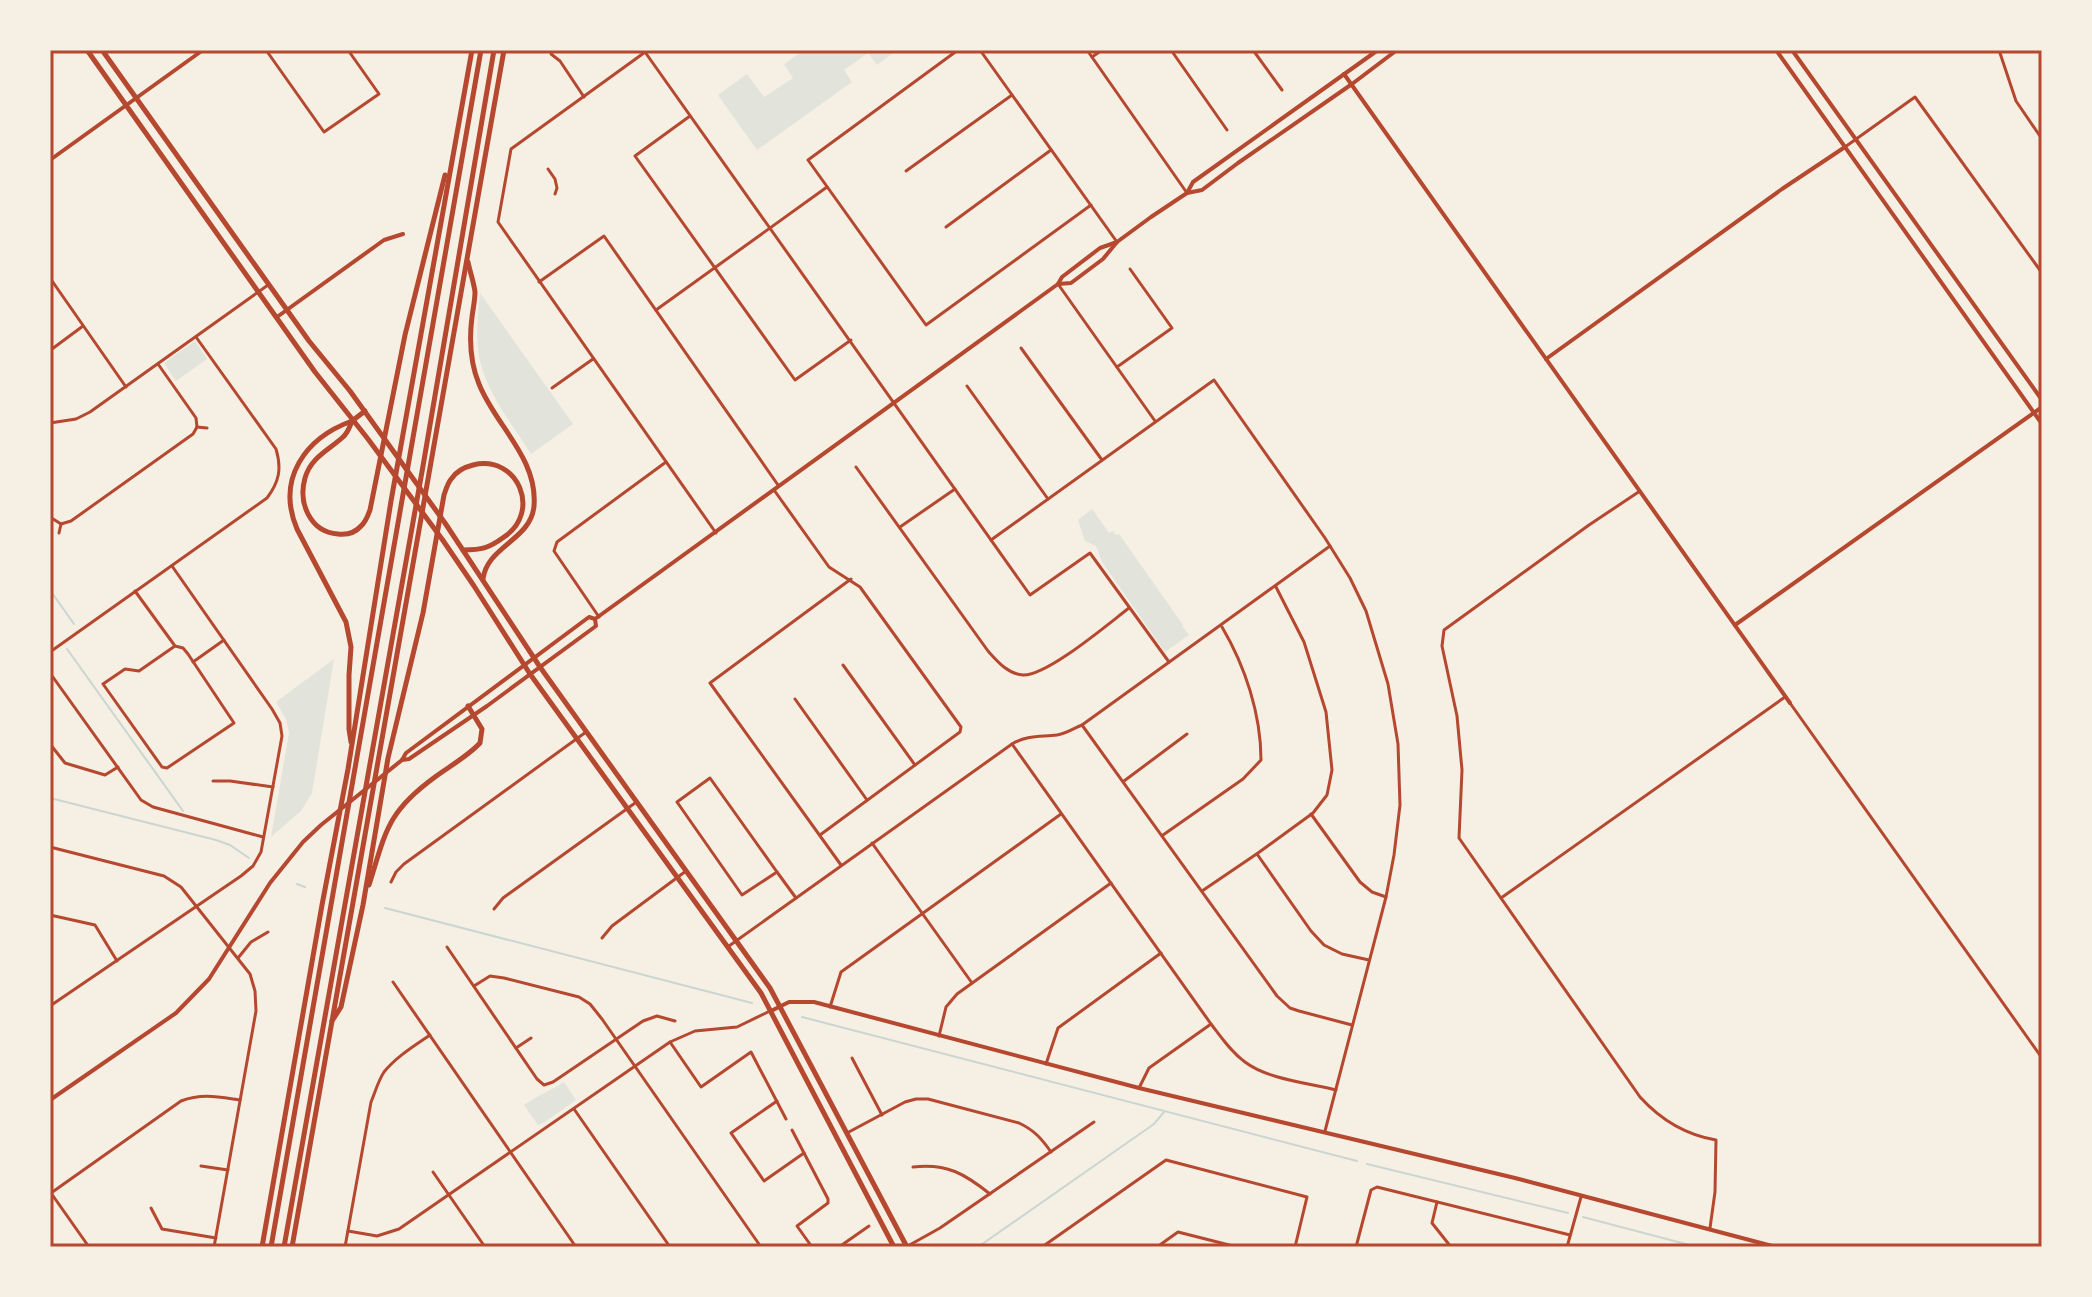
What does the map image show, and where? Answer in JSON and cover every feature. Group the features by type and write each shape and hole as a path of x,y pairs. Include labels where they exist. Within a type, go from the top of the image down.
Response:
{"main road":[{"path":"87,50 352,421 442,539 530,674 761,993 894,1247"},
{"path":"102,50 287,310 365,411 445,523 540,667 770,988 906,1247"},
{"path":"50,160 203,50"},
{"path":"262,1247 472,50"},
{"path":"271,1247 481,50"},
{"path":"284,1247 494,50"},
{"path":"292,1247 504,50"},
{"path":"1187,193 1193,182 1378,50"},
{"path":"1058,284 1071,283 1103,259 1117,242 1187,193 1202,190 1397,50"},
{"path":"1776,50 2042,424"},
{"path":"1792,50 2042,400"},
{"path":"1344,74 1790,703"},
{"path":"352,421 345,435 314,460 305,478 303,498 310,519 321,530 334,534 356,531 363,525 370,510 405,335 456,131"},
{"path":"1546,359 1845,147"},
{"path":"1213,169 1216,172 1214,181"},
{"path":"277,317 384,240 403,234"},
{"path":"50,1100 176,1013 203,987 270,883 303,842 402,760 406,753 589,617 597,618 716,533 1058,284 1062,277 1100,248 1117,242"},
{"path":"467,257 475,292 470,353 477,381 526,464 534,501 532,516 524,530 490,560 484,569 483,579"},
{"path":"1735,625 2042,407"},
{"path":"352,747 349,715 351,647 346,622 297,529 289,499 293,473 301,459 314,444 365,411"},
{"path":"329,1025 341,1007 363,905 388,758 423,613 444,495 452,477 461,470 482,463 500,467 514,477 522,493 523,510 518,523 509,534 488,548 463,550"},
{"path":"402,760 409,759 540,667 596,626 597,618"},
{"path":"363,905 384,837 395,813 415,792 480,743 482,729 468,706"},
{"path":"771,1011 789,1002 806,1001 1139,1088 1325,1131 1776,1247"}],"street":[{"path":"50,54 55,50"},
{"path":"266,50 324,132 379,94 348,50"},
{"path":"958,50 808,160 926,325 1091,205"},
{"path":"980,50 1117,242"},
{"path":"1087,50 1187,193"},
{"path":"1092,57 1102,50"},
{"path":"1171,50 1227,130"},
{"path":"1253,50 1282,90"},
{"path":"1999,50 2016,101 2042,139"},
{"path":"716,533 498,222 511,149 647,51 1030,595 1090,553 1169,662"},
{"path":"551,54 560,61 584,97"},
{"path":"906,171 1012,95"},
{"path":"1845,147 1915,97 2042,273"},
{"path":"690,116 635,156 795,380 851,340"},
{"path":"946,227 1051,150"},
{"path":"548,169 555,179 555,194"},
{"path":"656,310 827,187"},
{"path":"539,282 604,236 829,567 860,587 961,730 820,835"},
{"path":"1117,367 1172,328 1130,269"},
{"path":"50,278 126,387"},
{"path":"1058,284 1155,421"},
{"path":"50,423 83,416 269,285"},
{"path":"52,349 83,326"},
{"path":"50,652 267,498 276,486 279,460 276,449 196,337"},
{"path":"1021,348 1102,460"},
{"path":"552,388 593,359"},
{"path":"50,517 61,524 71,521 193,434 197,427 196,418 158,364"},
{"path":"991,540 1214,380 1350,578 1366,611 1388,684 1398,744 1400,805 1386,897 1325,1131"},
{"path":"967,386 1048,499"},
{"path":"197,427 207,428"},
{"path":"597,618 554,551 557,542 666,462"},
{"path":"856,467 988,651 1013,673 1038,673 1130,608"},
{"path":"900,527 955,489"},
{"path":"1640,491 1448,627 1443,634 1442,646 1457,716 1462,770 1459,838 1640,1097 1650,1108 1681,1129 1716,1140 1715,1192 1710,1228"},
{"path":"59,533 61,524"},
{"path":"729,946 1012,744 1038,735 1060,735 1082,725 1330,546"},
{"path":"50,1006 253,866 261,852 282,736 280,723 172,566"},
{"path":"841,865 710,683 851,579"},
{"path":"1202,891 1311,814 1327,795 1332,770 1326,712 1304,642 1276,587"},
{"path":"135,591 175,646 183,648 234,723 167,768 162,767 103,684 125,669 139,671 175,646"},
{"path":"1163,835 1243,779 1261,760 1261,738 1254,708 1237,653 1221,626"},
{"path":"193,662 224,640"},
{"path":"843,665 915,765"},
{"path":"50,673 141,800 153,807 264,837"},
{"path":"1501,898 1785,697"},
{"path":"795,699 867,800"},
{"path":"1790,703 2042,1058"},
{"path":"1082,725 1283,1002 1299,1011 1352,1025"},
{"path":"391,882 404,864 587,731"},
{"path":"1124,781 1187,734"},
{"path":"50,744 65,763 105,775 118,767"},
{"path":"1012,744 1211,1024 1237,1055 1268,1073 1336,1090"},
{"path":"777,872 742,895 677,802 710,778 796,898"},
{"path":"213,781 273,787"},
{"path":"494,909 503,898 638,802"},
{"path":"830,1007 841,972 1061,814"},
{"path":"1311,814 1360,882 1372,892 1386,897"},
{"path":"872,843 972,983"},
{"path":"50,847 164,876 181,887 197,905 250,974 256,1011 214,1247"},
{"path":"1257,854 1324,945 1342,954 1369,960"},
{"path":"602,938 612,926 687,871"},
{"path":"939,1036 946,1007 957,994 1111,883"},
{"path":"50,915 95,925 117,961"},
{"path":"238,958 251,942 268,932"},
{"path":"447,947 544,1085 643,1021 657,1016 675,1021"},
{"path":"1046,1064 1058,1028 1161,953"},
{"path":"474,986 490,976 504,978 579,997 590,1004 761,1247"},
{"path":"393,982 576,1247"},
{"path":"348,1231 377,1236 393,1232 450,1196 670,1042 695,1031 737,1027 771,1011"},
{"path":"1139,1088 1149,1068 1211,1024"},
{"path":"345,1247 371,1102 377,1087 384,1072 402,1054 430,1035"},
{"path":"516,1048 531,1038"},
{"path":"670,1042 701,1087 751,1052 786,1119"},
{"path":"852,1058 882,1115"},
{"path":"89,1247 51,1193 181,1101 208,1095 240,1100"},
{"path":"847,1133 905,1102 928,1099 1019,1123 1040,1137 1051,1152"},
{"path":"777,1101 731,1133 764,1181 804,1153"},
{"path":"574,1109 670,1247"},
{"path":"906,1247 940,1228 1094,1122"},
{"path":"792,1130 828,1199 828,1203 797,1226 812,1247"},
{"path":"1042,1247 1166,1160 1307,1197 1295,1247"},
{"path":"201,1166 228,1170"},
{"path":"913,1167 935,1166 957,1171 990,1194"},
{"path":"433,1172 485,1247"},
{"path":"1356,1247 1374,1187 1570,1235"},
{"path":"1567,1247 1581,1195"},
{"path":"1437,1201 1432,1223 1451,1247"},
{"path":"151,1208 162,1229 216,1238"},
{"path":"839,1247 869,1226"},
{"path":"1157,1247 1178,1232 1237,1247"}],"shaded area":[{"path":"804,50 897,50 877,65 868,53 844,70 852,82 757,150 718,95 747,74 764,97 793,78 784,64"},
{"path":"480,293 573,424 531,454 498,404 485,377 477,335"},
{"path":"195,341 207,359 176,381 164,363"},
{"path":"1092,509 1109,533 1119,534 1189,635 1165,652 1102,562 1096,546 1085,541 1078,520"},
{"path":"334,659 312,793 301,811 271,837 289,733 286,719 276,702"},
{"path":"564,1082 576,1100 538,1125 524,1105"}],"waterway":[{"path":"50,590 74,624"},
{"path":"67,649 183,811"},
{"path":"50,798 216,840 249,858"},
{"path":"297,884 305,887"},
{"path":"385,908 752,1003"},
{"path":"802,1017 1357,1161"},
{"path":"978,1247 1154,1124 1164,1112"},
{"path":"1367,1164 1568,1213"},
{"path":"1583,1217 1697,1247"}]}
